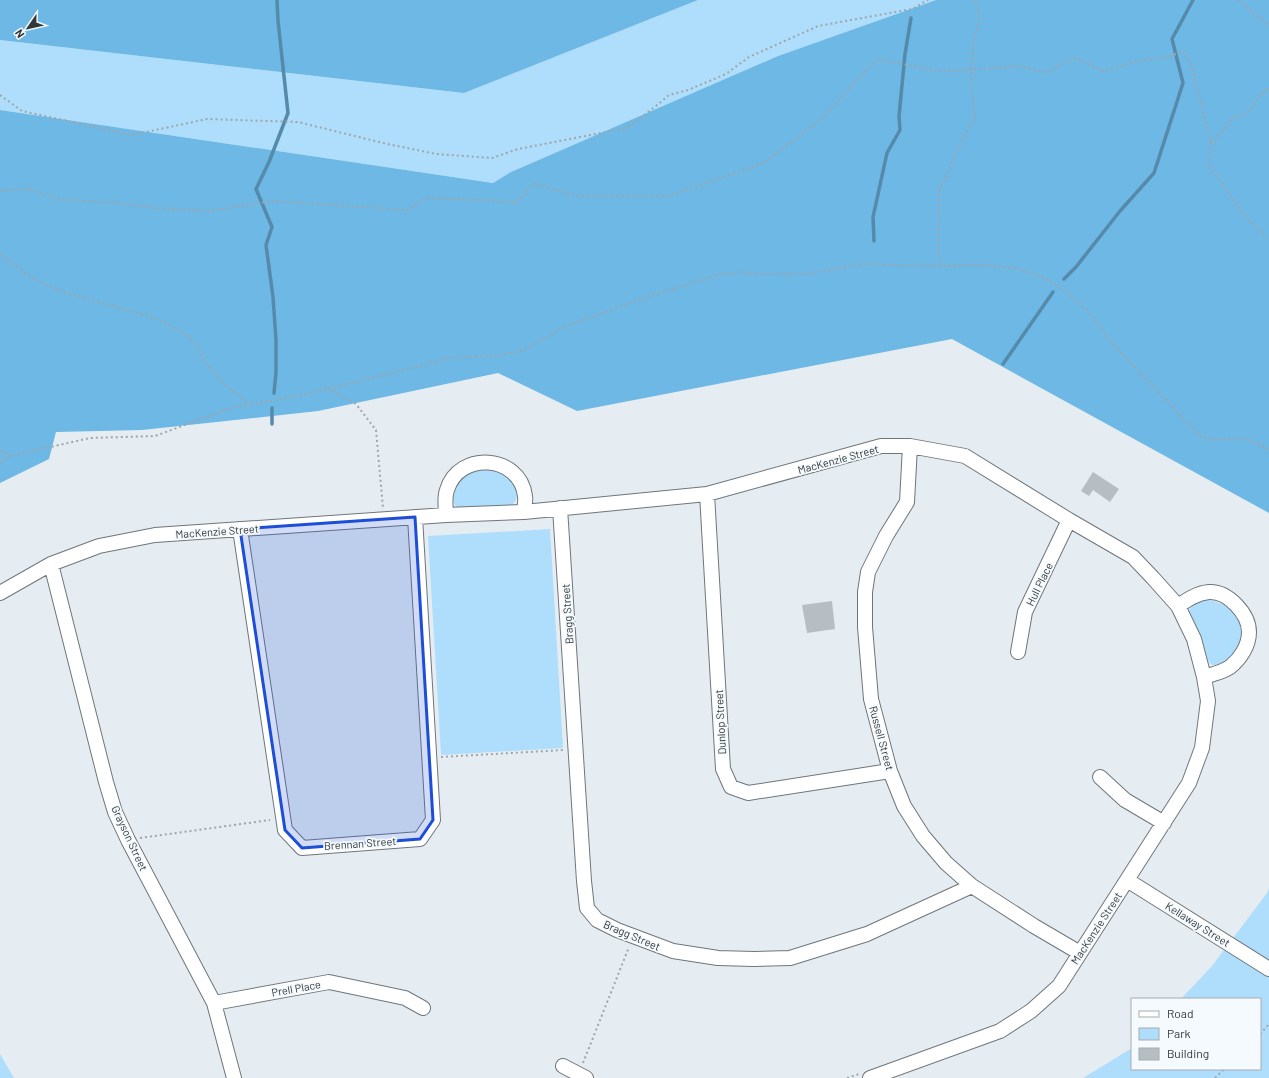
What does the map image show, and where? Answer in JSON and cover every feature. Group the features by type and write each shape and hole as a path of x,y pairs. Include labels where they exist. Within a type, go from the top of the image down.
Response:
{"street":[{"name":"MacKenzie Street","path":"0,592 51,564 99,546 155,535 446,515 524,512 707,494 882,446 910,446 965,456 1069,520 1133,557 1178,606 1194,639 1204,677 1208,702 1202,748 1189,783 1059,986 1031,1011 1000,1031 884,1076 870,1078"},
{"name":"Russell Street","path":"910,446 907,502 886,536 868,572 865,592 865,627 871,699 890,771 904,806 922,836 946,864 972,886 1034,926 1080,953"},
{"path":"446,515 445,498 447,490 455,475 469,465 485,462 501,465 515,475 523,489 525,497 524,512"},
{"name":"Dunlop Street","path":"707,494 723,769 731,787 748,793 890,771"},
{"name":"Bragg Street","path":"560,508 584,881 587,908 597,920 633,936 673,951 718,958 790,958 867,934 972,886"},
{"name":"Brennan Street","path":"240,529 285,830 302,848 420,839 433,820 415,517"},
{"name":"Hull Place","path":"1018,652 1025,612 1069,520"},
{"name":"Grayson Street","path":"51,564 106,782 115,812 128,840 214,1003 234,1078"},
{"path":"1178,606 1198,595 1209,592 1220,593 1231,600 1247,622 1249,632 1247,645 1242,655 1228,668 1204,677"},
{"path":"1100,777 1125,800 1164,823"},
{"name":"Kellaway Street","path":"1127,880 1269,969"},
{"name":"Prell Place","path":"214,1003 329,982 405,998 423,1008"},
{"path":"563,1066 582,1076"}],"path":[{"path":"0,95 22,111 132,135 207,119 298,122 383,143 436,154 492,158 518,148 627,128 669,95 688,90 726,74 749,58 818,26 912,9 928,0"},
{"path":"939,266 938,192 958,148 975,117 971,85 973,44 980,18 975,0"},
{"path":"1238,0 1269,26"},
{"path":"0,191 29,189 57,199 116,203 155,208 210,211 272,202 409,210 425,198 516,203 534,183 576,196 668,196 764,163 824,117 878,59 939,71 1018,66 1048,74 1060,65 1076,58 1103,71 1138,61 1168,57 1184,51 1193,70 1211,145 1208,164 1244,215 1269,240"},
{"path":"1211,145 1233,118 1245,114 1252,108 1261,94 1269,89"},
{"path":"0,254 29,276 57,290 154,318 184,333 196,342 206,364 224,384 250,405"},
{"path":"0,463 10,456 90,438 155,436 231,408 328,388 452,358 502,355 520,352 566,326 644,298 720,274 741,272 760,274 805,274 865,264 939,266 984,265 1019,269 1049,280 1070,295 1087,310 1111,342 1200,436 1214,440 1244,438 1269,449"},
{"path":"328,388 356,404 376,430 384,519"},
{"path":"0,451 10,456"},
{"path":"430,757 575,749"},
{"path":"138,839 283,818"},
{"path":"582,1076 633,936"},
{"path":"1261,1033 1269,1024"},
{"path":"1214,1078 1223,1070"}],"highlighted area":[{"path":"415,517 433,820 420,839 302,848 285,830 240,529"}],"green space":[{"path":"698,0 936,0 778,56 511,172 493,183 0,110 0,40 464,93"},
{"path":"487,467 509,477 515,486 517,496 516,500 508,507 457,508 451,499 452,489 464,473"},
{"path":"550,529 563,748 441,755 428,536"},
{"path":"1206,599 1226,606 1236,618 1241,629 1240,642 1234,654 1230,659 1218,665 1212,665 1208,661 1189,616 1189,611 1194,602"},
{"path":"1269,888 1269,1078 1083,1078 1131,1049 1131,1070 1261,1070 1261,998 1182,998 1212,966 1267,893"},
{"path":"0,1054 14,1078 0,1078"}],"shaded area":[{"path":"0,0 698,0 464,93 0,40"},
{"path":"936,0 1269,0 1269,513 952,339 577,411 498,373 318,411 142,430 56,432 49,459 0,483 0,110 493,183 511,172 778,56"}],"building":[{"path":"1093,472 1119,489 1110,502 1093,490 1089,496 1081,491"},
{"path":"832,601 835,629 807,633 802,605"}],"waterway":[{"path":"274,393 276,372 276,340 273,297 266,245 272,227 256,189 269,162 288,113 277,0"},
{"path":"1064,279 1076,267 1120,211 1154,173 1183,83 1172,39 1193,0"},
{"path":"874,241 873,217 887,153 900,130 899,116 905,54 911,18"},
{"path":"1003,364 1053,292"},
{"path":"272,408 272,424"}]}
